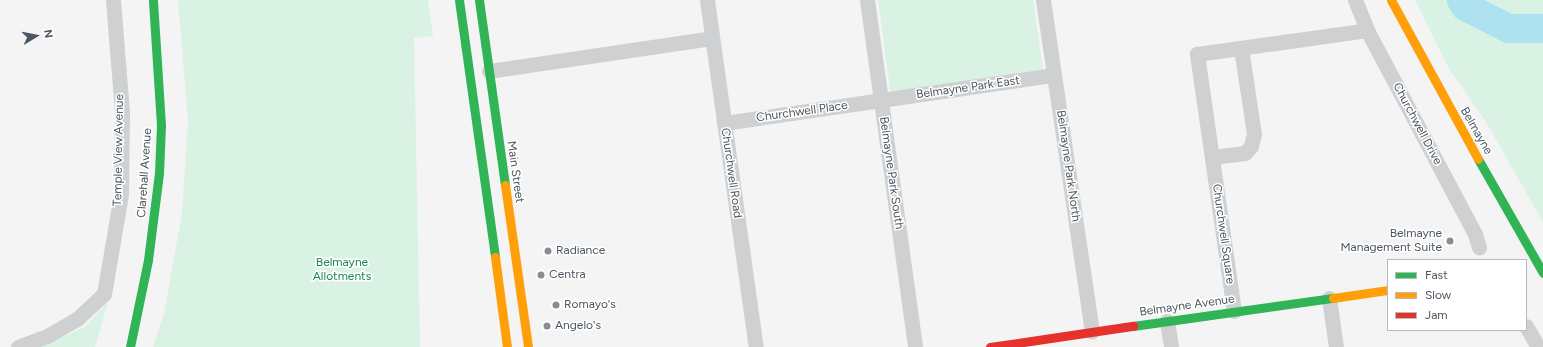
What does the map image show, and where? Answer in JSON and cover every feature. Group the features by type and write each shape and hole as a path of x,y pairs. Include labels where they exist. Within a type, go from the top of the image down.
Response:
{"street":[{"name":"Temple View Avenue","path":"18,347 49,335 77,319 104,294 121,196 122,112 113,0"},
{"name":"Clarehall Avenue","path":"130,347 148,260 159,173 160,125 153,0"},
{"path":"459,0 507,347"},
{"name":"Main Street","path":"479,0 528,347"},
{"name":"Churchwell Road","path":"707,0 756,347"},
{"name":"Belmayne Park South","path":"867,0 915,347"},
{"name":"Belmayne Park North","path":"1043,0 1092,331"},
{"name":"Churchwell Drive","path":"1355,0 1367,30 1475,234 1479,247"},
{"name":"Belmayne","path":"1391,0 1439,92 1530,258 1543,273"},
{"name":"Churchwell Square","path":"1234,311 1197,54 1367,30"},
{"path":"489,71 712,38"},
{"path":"1212,157 1245,153 1251,146 1254,134 1241,48"},
{"name":"Belmayne Park East","path":"881,100 1054,75"},
{"name":"Churchwell Place","path":"724,123 881,100"},
{"name":"Belmayne Avenue","path":"990,347 1167,320 1387,290"},
{"path":"1329,298 1336,347"},
{"path":"1167,320 1171,347"},
{"name":"Clarehall Avenue","path":"121,341 134,322"},
{"path":"1527,328 1538,347"}],"green space":[{"name":"Belmayne Allotments","path":"178,0 428,0 433,36 414,38 420,347 153,347 164,313 182,214 188,120"},
{"path":"878,0 1033,0 1043,69 891,96"},
{"path":"1415,0 1543,0 1543,222 1486,122 1449,69"},
{"path":"108,302 95,347 39,347 85,327"}],"waterway":[{"path":"1461,0 1465,6 1508,28 1543,28"}],"traffic: fast":[{"path":"130,347 148,260 159,173 161,125 153,0"},
{"path":"459,0 495,257"},
{"path":"479,0 505,185"},
{"path":"1478,159 1543,273"},
{"path":"1133,326 1333,298"}],"traffic: slow":[{"path":"1391,0 1478,159"},
{"path":"505,185 528,347"},
{"path":"495,257 507,347"},
{"path":"1333,298 1387,290"}],"traffic: jam":[{"path":"990,347 1133,326"}],"place":[{"name":"Belmayne Management Suite","path":"1450,241"},
{"name":"Radiance","path":"548,251"},
{"name":"Centra","path":"541,275"},
{"name":"Romayo's","path":"556,305"},
{"name":"Angelo's","path":"547,326"}]}
